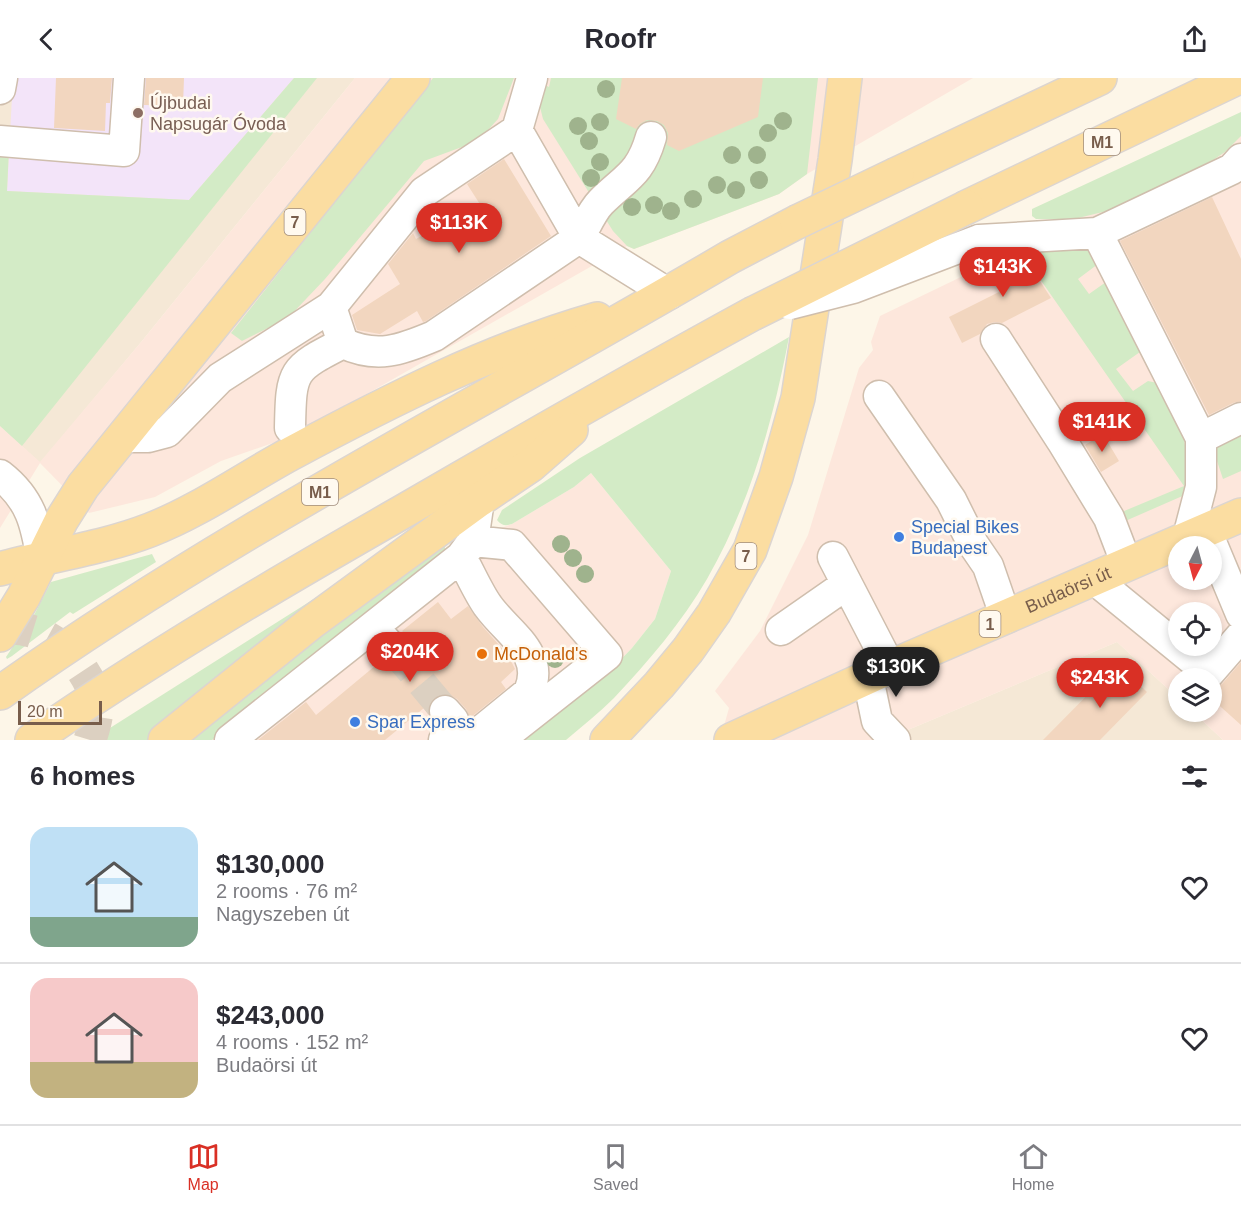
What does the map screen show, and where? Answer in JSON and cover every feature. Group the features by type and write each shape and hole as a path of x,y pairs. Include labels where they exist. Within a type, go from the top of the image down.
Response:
{"main road":[{"name":"7","path":"0,635 24,596 61,521 83,486 413,78"},
{"name":"7","path":"607,740 659,685 688,650 714,613 750,550 772,487 798,398 835,160 845,78"},
{"name":"M1","path":"0,693 75,639 268,521 730,257 797,222 1100,78"},
{"name":"M1","path":"32,740 112,686 310,564 596,400 752,314 967,207 1237,78"},
{"path":"0,569 109,543 149,530 430,381 548,333 658,299"},
{"path":"165,740 312,622 479,500 531,465 567,434 596,400"},
{"name":"Budaörsi út","path":"731,740 879,672 1241,515"}],"street":[{"path":"0,89 2,78"},
{"path":"0,141 124,151 129,78"},
{"path":"122,437 148,437 168,432 220,378 331,307 424,192 516,130 532,78"},
{"path":"516,130 579,238 658,299"},
{"path":"331,307 343,343 359,351 383,352 407,347 434,336 579,238 599,204 636,171 651,137"},
{"path":"752,314 853,288 979,240 1097,233 1238,173"},
{"path":"1097,233 1201,438 1201,487 1197,534 1241,614"},
{"path":"996,339 1062,441 1108,518 1127,565"},
{"path":"290,428 293,380 301,367 343,343"},
{"path":"879,396 951,500 973,544 988,566 1006,618"},
{"path":"1201,438 1241,418"},
{"path":"0,475 18,490 33,517 42,560"},
{"path":"470,740 529,692 534,672 527,649 487,605 467,549 479,500"},
{"path":"230,740 467,549 512,545 607,655 499,740"},
{"path":"833,557 847,584 879,672 877,721 895,740"},
{"path":"1094,579 1209,673 1241,636"},
{"path":"781,630 847,584"},
{"path":"373,627 393,649"}],"shaded area":[{"path":"0,78 355,78 40,463 0,426"},
{"name":"Újbudai Napsugár Óvoda","path":"13,78 294,78 189,200 7,191"},
{"path":"355,78 973,78 807,174 779,194 634,249 627,246 293,436 221,461 155,497 89,513 40,463 0,528 0,426 40,462 142,341"},
{"path":"1241,116 1241,740 1223,740 1204,722 1222,722 1222,668 1168,668 1168,689 1117,642 884,740 720,740 729,708 715,691 760,631 808,535 859,368 873,350 871,342 880,316 1019,249 1159,152"},
{"path":"591,473 671,571 655,619 632,648 606,675 525,740 212,740 445,549 512,524 574,487"},
{"path":"1117,642 1168,689 1168,722 1204,722 1223,740 884,740"}],"green space":[{"path":"294,78 317,78 22,446 0,426 0,147 9,148 7,191 189,200"},
{"path":"433,78 514,78 498,119 488,130 470,144 424,161 325,279 288,318 242,341 231,333"},
{"path":"551,78 818,78 807,174 779,194 634,249 627,246 613,231 543,119 539,103 543,84 549,87"},
{"path":"1241,112 1241,136 1213,160 1111,210 1074,219 1036,219 1032,216 1032,209"},
{"path":"1017,246 1082,247 1094,254 1098,264 1078,279 1089,294 1106,282 1147,347 1116,369 1133,391 1148,381 1162,384 1183,432 1187,494 1123,522 1117,514 1184,486"},
{"path":"789,337 767,431 748,492 722,551 687,611 614,698 566,740 525,740 606,675 632,648 655,619 671,571 591,473 574,487 512,524 504,525 497,520 502,510 580,458"},
{"path":"1241,423 1241,471 1223,479 1215,455 1216,440"},
{"path":"445,547 212,740 190,740 310,644 439,548"},
{"path":"152,554 156,562 73,614 70,612 7,659 6,657 34,615 51,582"},
{"path":"328,590 332,597 151,740 91,740"}],"building":[{"path":"56,78 112,78 110,103 106,103 105,131 54,128"},
{"path":"146,78 184,78 183,106 144,105"},
{"path":"622,78 763,78 758,117 679,151 667,145 668,133 664,125 657,121 647,120 636,129 616,119"},
{"path":"504,159 551,236 426,321 423,322 417,311 380,334 357,330 352,315 400,284 388,264 413,233 416,239 442,225 446,232 483,209 467,184"},
{"path":"1212,197 1241,259 1241,401 1209,415 1120,241"},
{"path":"1023,255 1051,298 1002,323 987,324 980,334 962,343 949,317 1003,290 989,263 1004,256"},
{"path":"1103,434 1119,461 1101,472 1085,445"},
{"path":"438,602 451,619 468,606 508,655 515,669 501,682 506,689 470,718 457,699 442,694 433,699 429,705 428,714 424,708 385,740 258,740 306,702 316,715 381,661 388,666 396,666 404,662 409,655 410,646 407,636 402,631"},
{"path":"1241,662 1241,725 1222,708 1222,684"},
{"path":"1118,664 1147,692 1100,740 1043,740"}],"tunnel":[{"path":"0,629 16,628 32,631 47,637 72,657 82,670 96,699 96,715 90,740"},
{"path":"393,649 445,711"}],"place":[{"name":"Újbudai Napsugár Óvoda","path":"138,113"},
{"name":"Special Bikes Budapest","path":"899,537"},
{"name":"McDonald's","path":"482,654"},
{"name":"Spar Express","path":"355,722"}]}
